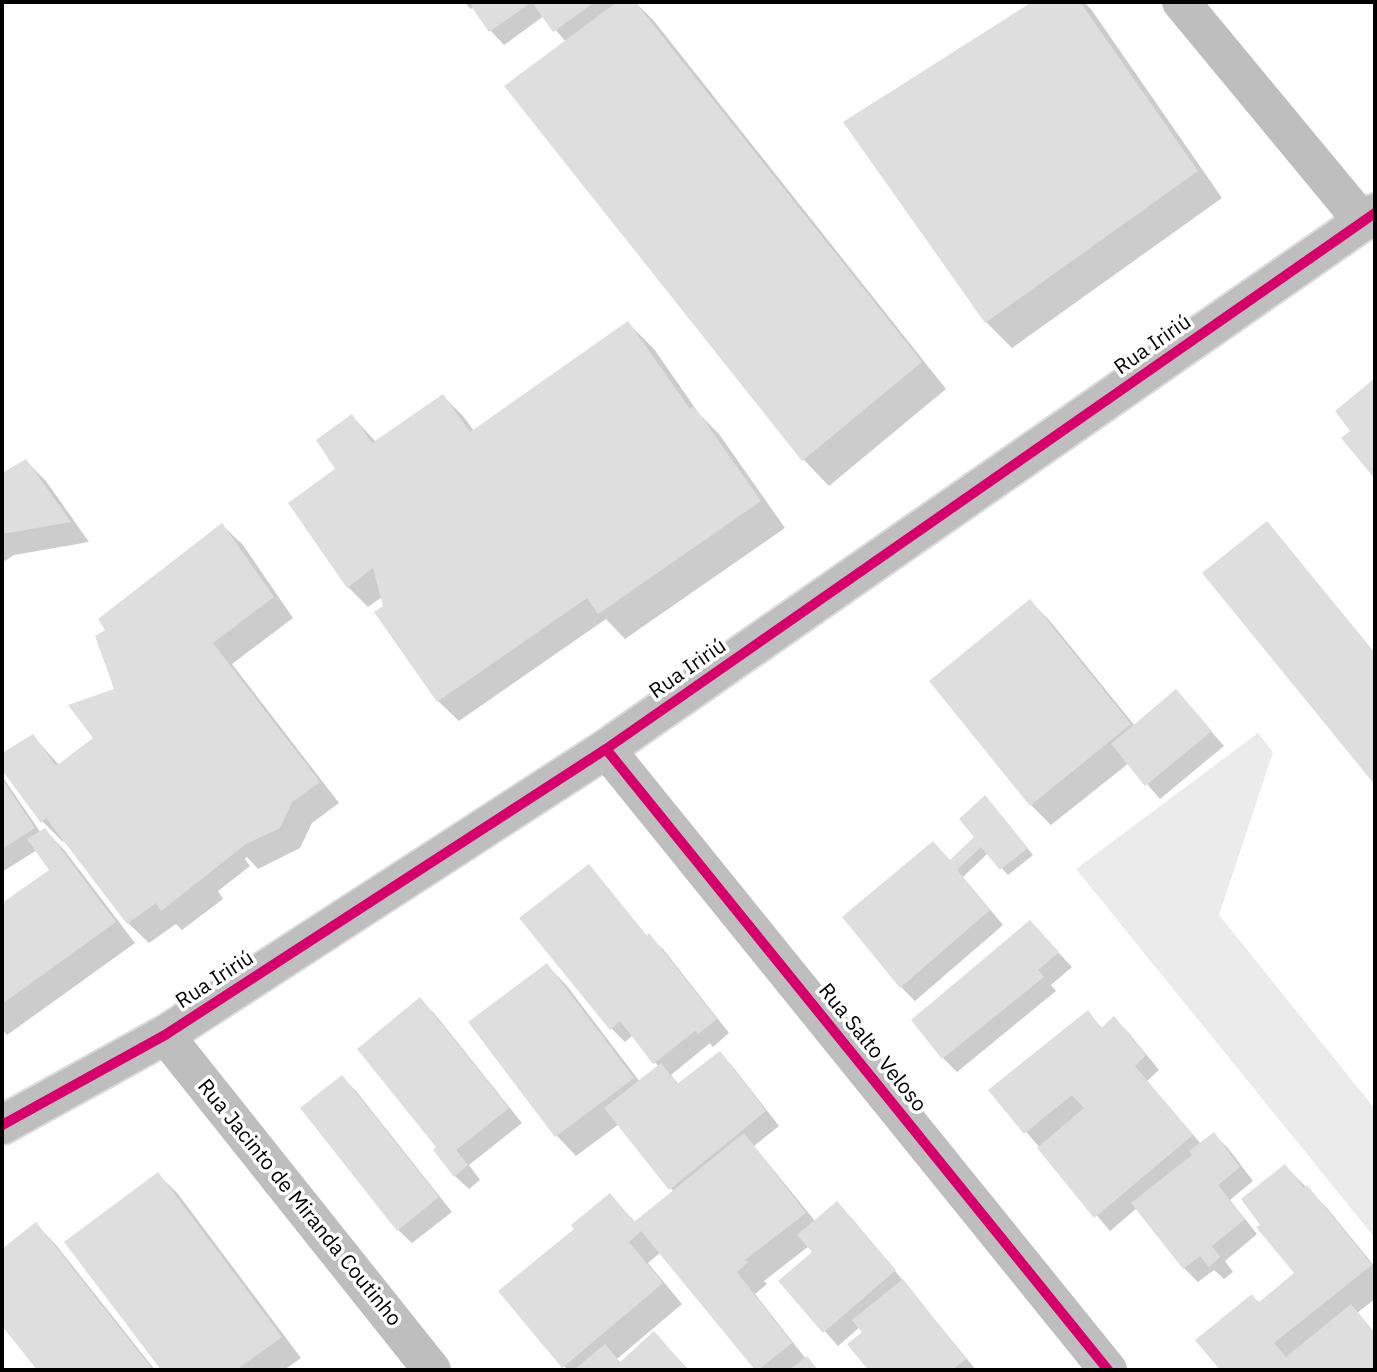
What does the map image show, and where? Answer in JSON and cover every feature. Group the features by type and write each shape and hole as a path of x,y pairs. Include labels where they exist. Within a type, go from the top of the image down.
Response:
{"main road":[{"path":"1181,2 1369,217"},
{"name":"Rua Iririú","path":"2,1125 165,1035 606,749 1369,217"},
{"name":"Rua Salto Veloso","path":"606,749 1108,1370"},
{"name":"Rua Jacinto de Miranda Coutinho","path":"165,1035 432,1370"}],"shaded area":[{"path":"1258,733 1273,752 1219,915 1375,1109 1375,1238 1076,869"}],"building":[{"path":"477,2 532,2 489,32 471,6"},
{"path":"532,2 595,2 553,32"},
{"path":"617,2 635,2 922,362 802,461 504,86"},
{"path":"1032,2 1080,2 1198,171 985,323 843,122"},
{"path":"628,321 690,409 694,406 761,501 598,614 587,598 437,702 374,612 383,606 373,568 347,588 288,503 335,469 316,440 352,414 372,443 443,394 470,432"},
{"path":"1375,378 1375,479 1341,438 1350,431 1335,411"},
{"path":"26,459 71,522 2,534 2,473"},
{"path":"1267,521 1375,653 1375,785 1202,573"},
{"path":"222,523 274,597 213,643 320,782 292,802 280,828 246,844 161,911 156,903 127,924 46,818 41,823 2,770 2,753 33,734 56,766 93,738 68,705 114,689 95,636 105,630 98,619"},
{"path":"1030,599 1131,724 1030,806 929,681"},
{"path":"1176,689 1212,731 1145,786 1111,744"},
{"path":"2,779 35,828 2,849"},
{"path":"985,795 1028,848 1000,870 981,847 957,870 990,910 900,988 842,917 933,841 950,860 974,837 959,819"},
{"path":"45,828 116,922 2,1004 2,903 49,870 27,839"},
{"path":"589,864 647,936 649,933 717,1019 698,1034 695,1031 653,1064 620,1021 610,1030 519,918"},
{"path":"1030,920 1059,952 1038,970 1044,977 942,1059 911,1020"},
{"path":"547,963 634,1078 555,1137 468,1022"},
{"path":"420,997 509,1108 456,1150 468,1165 454,1177 433,1150 436,1147 357,1049"},
{"path":"1088,1010 1101,1028 1114,1016 1146,1055 1135,1066 1193,1135 1094,1218 1037,1148 1084,1108 1072,1095 1024,1134 988,1090"},
{"path":"720,1051 766,1111 669,1190 604,1108 661,1063 677,1084"},
{"path":"342,1075 439,1197 397,1231 300,1108"},
{"path":"1214,1132 1240,1167 1218,1185 1245,1219 1212,1246 1220,1257 1209,1267 1200,1256 1183,1269 1131,1203 1192,1155 1189,1151"},
{"path":"744,1133 806,1213 745,1260 748,1262 737,1272 792,1343 755,1370 641,1231 629,1242 663,1283 562,1368 498,1291 574,1229 571,1225 610,1193 634,1222"},
{"path":"1285,1164 1304,1188 1307,1185 1372,1265 1274,1343 1286,1357 1351,1304 1375,1333 1375,1370 1220,1370 1195,1340 1252,1294 1258,1303 1294,1273 1256,1227 1260,1225 1241,1199"},
{"path":"158,1172 282,1337 236,1370 161,1370 64,1242"},
{"path":"837,1201 896,1270 823,1333 778,1281 812,1252 797,1235"},
{"path":"36,1222 153,1370 37,1370 2,1326 2,1249"},
{"path":"903,1279 966,1359 952,1370 868,1370 847,1344 862,1332 852,1320"},
{"path":"654,1331 688,1370 574,1370 605,1344 620,1362"},
{"path":"807,1356 818,1370 789,1370"}],"cycle path":[{"path":"2,1125 165,1035 606,749 1375,213"},
{"path":"606,749 1108,1370"}]}
